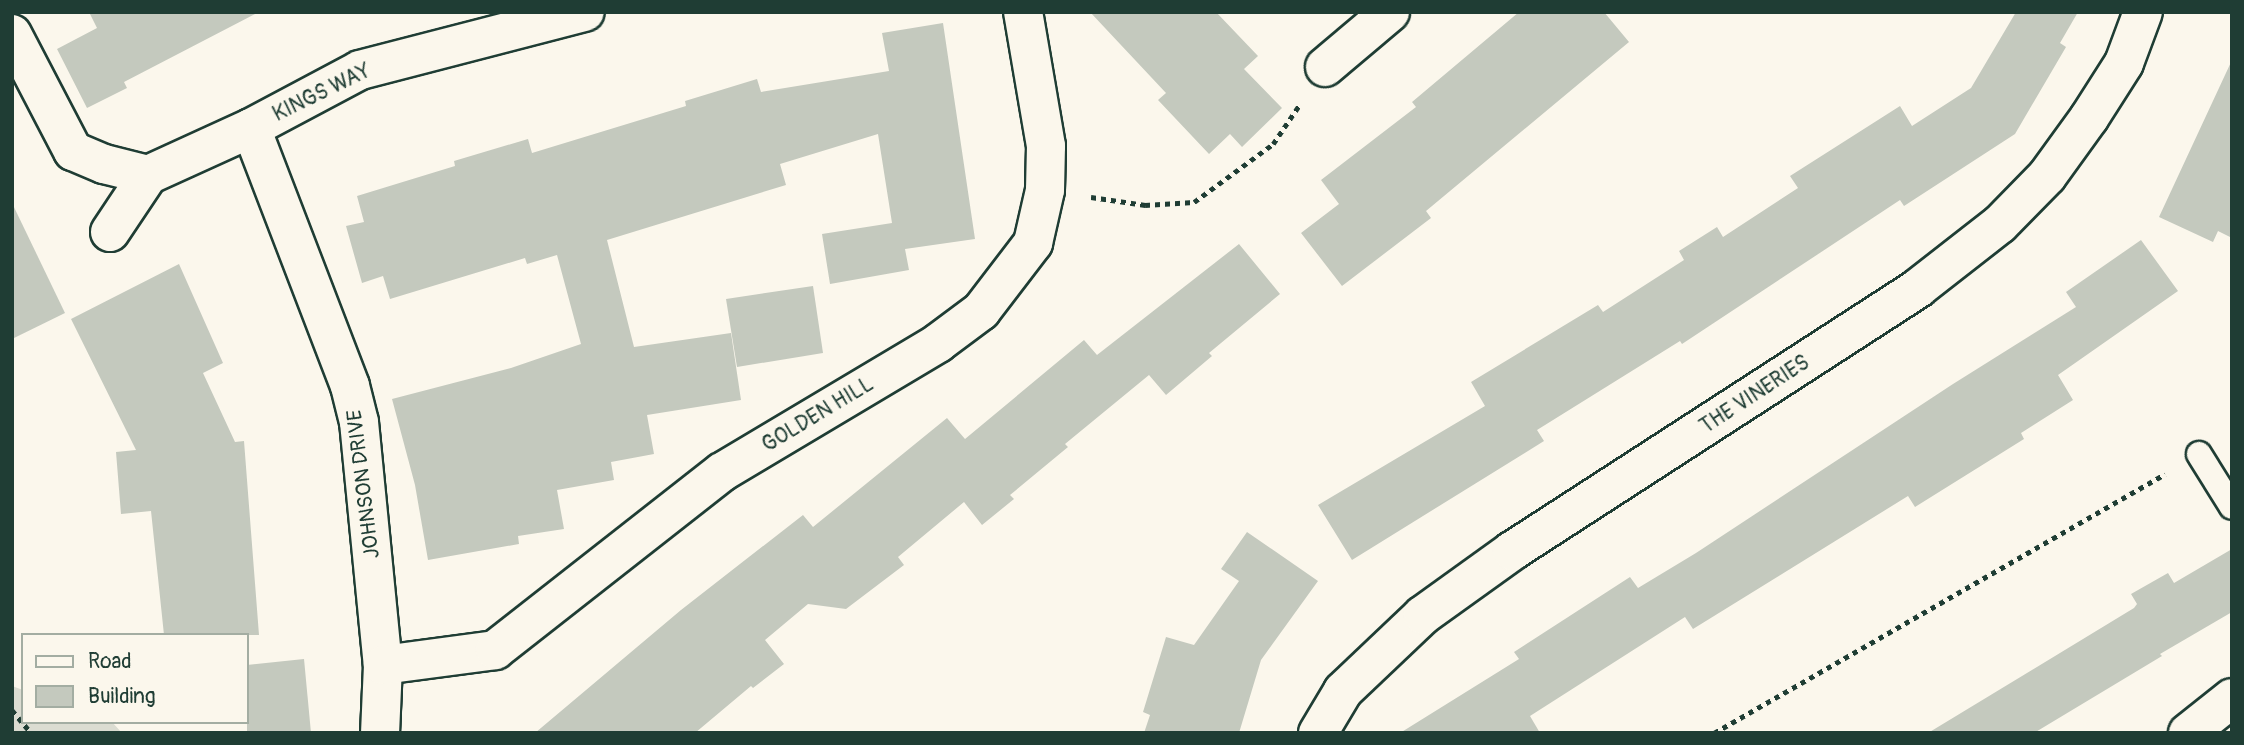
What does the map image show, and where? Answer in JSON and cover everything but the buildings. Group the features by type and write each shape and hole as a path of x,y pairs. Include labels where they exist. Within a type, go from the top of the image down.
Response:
{"street":[{"name":"KINGS WAY","path":"148,176 251,128 360,70 585,12"},
{"name":"GOLDEN HILL","path":"383,665 495,650 722,472 938,343 981,311 1033,243 1045,190 1045,146 1023,12"},
{"path":"1325,67 1390,12"},
{"name":"THE VINERIES","path":"1318,733 1343,691 1423,615 1512,551 1918,288 2000,224 2047,176 2089,118 2124,63 2143,12"},
{"path":"12,34 73,151 104,164 148,176 110,232"},
{"name":"JOHNSON DRIVE","path":"251,128 350,386 359,422 383,665 380,733"},
{"path":"2194,732 2232,698"}],"lane":[{"path":"2199,454 2232,508"}],"path":[{"path":"1045,190 1145,205 1194,202 1273,144 1325,67"},
{"path":"1714,733 2199,454"}],"shaded area":[{"path":"12,686 21,689 21,724 114,724 122,733 12,733"}]}
